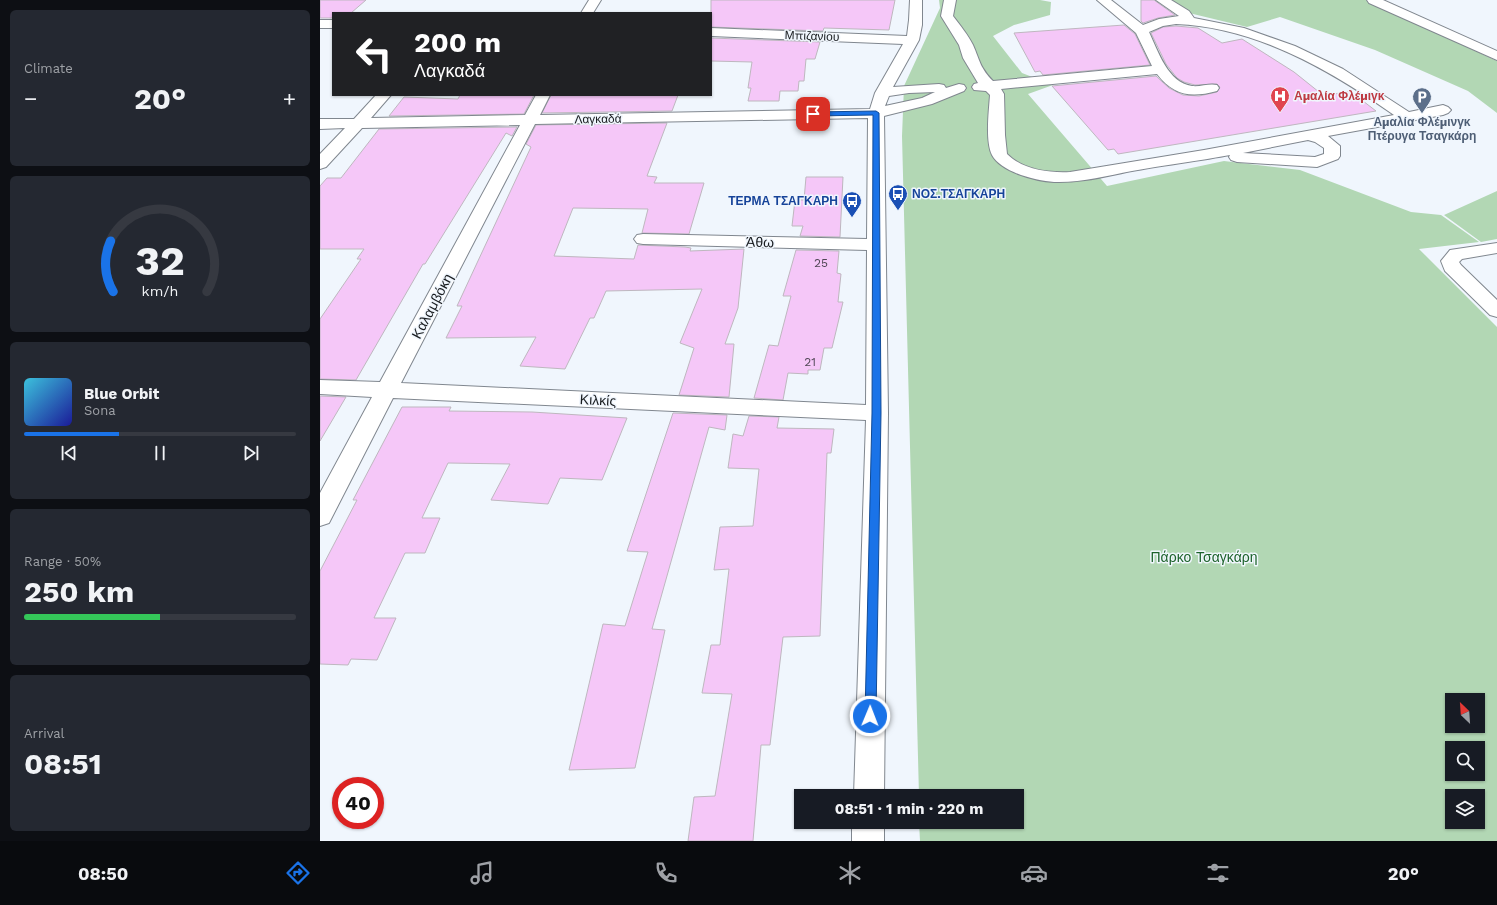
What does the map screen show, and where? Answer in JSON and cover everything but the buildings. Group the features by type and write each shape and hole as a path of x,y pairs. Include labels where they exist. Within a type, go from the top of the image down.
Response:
{"street":[{"path":"588,12 595,0"},
{"path":"869,789 877,413 876,113 882,93 912,40 915,29 916,0"},
{"path":"950,0 948,16 966,44 970,58 980,76 997,94 996,111 999,154 1006,161 1033,174 1053,177 1084,175 1310,136 1443,110"},
{"path":"1104,0 1142,31 1160,69 1171,81 1181,88 1193,91 1212,88"},
{"path":"1162,0 1184,14 1188,20"},
{"path":"1373,0 1497,56"},
{"path":"1142,31 1153,23 1172,20 1188,20 1221,26 1289,47 1362,85 1407,117"},
{"path":"320,24 332,24"},
{"name":"Μπιζανίου","path":"712,32 912,40"},
{"path":"882,93 927,88 966,88 991,86 1160,69"},
{"path":"966,88 981,94 983,101 982,129 988,156 994,165 1005,172 1022,178 1051,184 1095,183 1118,178 1164,160"},
{"name":"Λαγκαδά","path":"320,124 876,113 927,101 966,88"},
{"path":"320,164 383,96"},
{"name":"Καλαμβόκη","path":"320,516 542,96"},
{"path":"1204,155 1317,162 1332,156 1332,146 1328,142 1320,138 1310,136"},
{"name":"Άθω","path":"643,238 876,246"},
{"path":"1497,248 1456,254 1450,261 1452,267 1497,311"},
{"name":"Κιλκίς","path":"320,387 877,413"},
{"path":"868,829 868,841"}],"green space":[{"name":"Πάρκο Τσαγκάρη","path":"939,0 1040,0 1051,2 1050,15 1014,25 993,36 1022,73 1053,85 1028,94 1107,186 1224,161 1300,170 1411,212 1441,215 1479,242 1419,249 1497,327 1497,841 920,841 919,829 1024,829 1024,789 919,789 902,136 904,86 940,8"},
{"path":"1168,0 1366,0 1497,61 1497,113 1468,91 1375,50 1280,17 1247,27 1189,13"},
{"path":"1497,191 1497,239 1481,242 1444,215"}],"place":[{"name":"Αμαλία Φλέμιγκ","path":"1280,113"},
{"name":"Αμαλία Φλέμινγκ Πτέρυγα Τσαγκάρη","path":"1422,114"},
{"name":"ΝΟΣ.ΤΣΑΓΚΑΡΗ","path":"898,211"},
{"name":"ΤΕΡΜΑ ΤΣΑΓΚΑΡΗ","path":"852,218"}],"route":[{"path":"813,114 876,113 877,413 870,716"}]}
